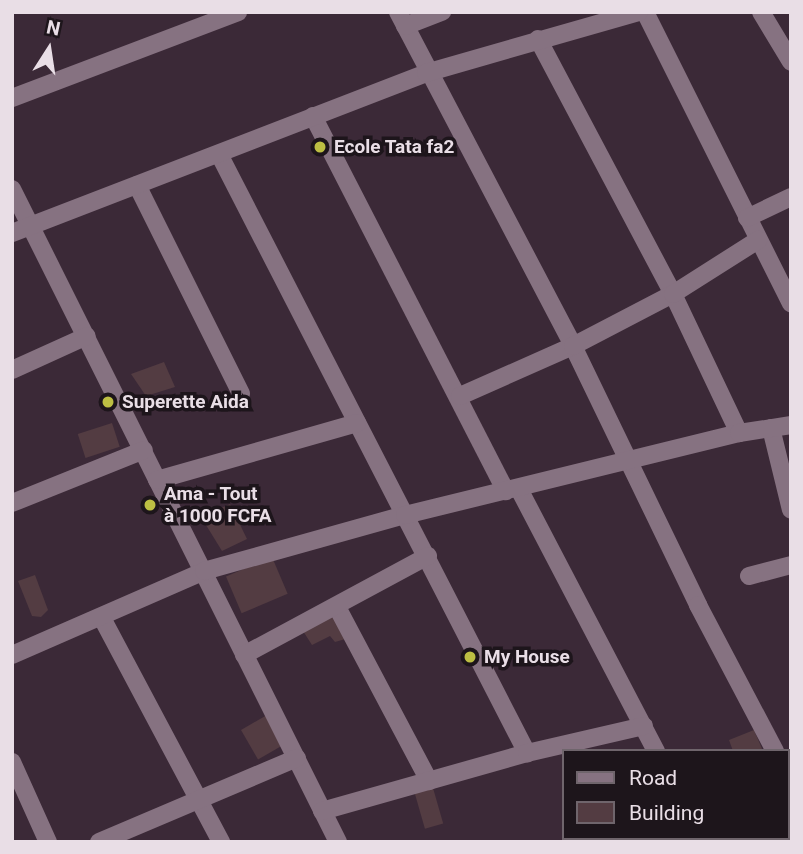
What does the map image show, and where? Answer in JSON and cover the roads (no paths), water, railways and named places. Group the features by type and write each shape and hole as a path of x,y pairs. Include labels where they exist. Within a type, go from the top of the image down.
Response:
{"street":[{"path":"12,98 239,12"},
{"path":"442,12 402,19 426,73 573,346 774,749"},
{"path":"12,233 31,223 219,154 426,73 639,12"},
{"path":"645,12 791,303"},
{"path":"761,12 791,62"},
{"path":"538,39 673,293 739,433"},
{"path":"313,116 460,396 655,749"},
{"path":"219,154 527,752"},
{"path":"137,185 241,394"},
{"path":"12,189 338,842"},
{"path":"747,218 791,197"},
{"path":"460,396 573,346 673,293 758,240"},
{"path":"12,370 87,336"},
{"path":"157,480 357,423"},
{"path":"12,655 103,618 204,571 405,515 630,463 739,433 791,425"},
{"path":"771,428 791,510"},
{"path":"12,503 144,450"},
{"path":"244,655 428,556"},
{"path":"749,576 791,565"},
{"path":"337,607 429,781"},
{"path":"103,618 221,842"},
{"path":"322,811 527,752 644,726"},
{"path":"99,842 297,758"},
{"path":"12,762 18,796 48,842"}],"place":[{"name":"Ecole Tata fa2","path":"320,147"},
{"name":"Superette Aida","path":"108,402"},
{"name":"Ama - Tout à 1000 FCFA","path":"150,505"},
{"name":"My House","path":"470,657"}]}
